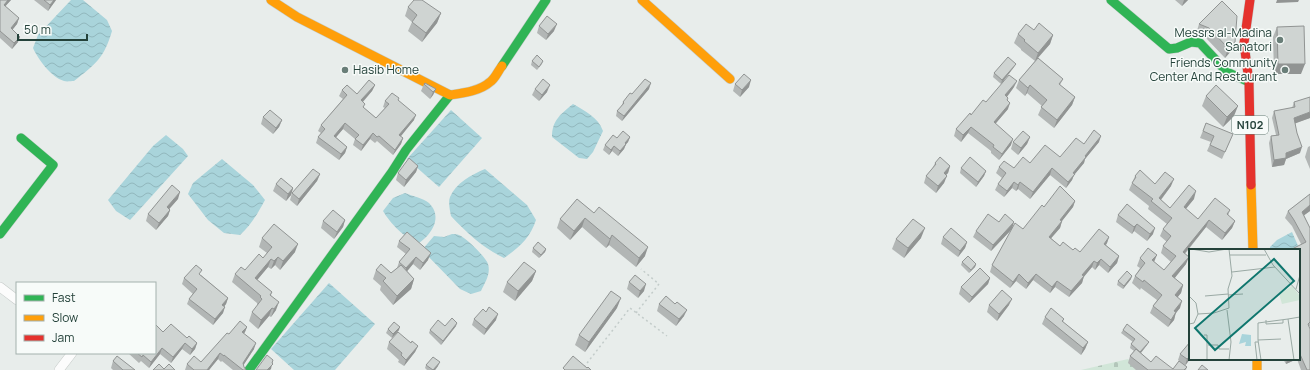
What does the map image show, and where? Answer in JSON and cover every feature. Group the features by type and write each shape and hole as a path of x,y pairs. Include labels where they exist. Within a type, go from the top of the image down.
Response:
{"main road":[{"path":"271,0 297,18 450,95 480,89 491,82 546,0"},
{"path":"642,0 730,79"},
{"path":"1111,0 1169,49 1177,49 1189,41 1200,43 1227,72 1249,82"},
{"name":"N102","path":"1250,0 1244,43 1249,82 1254,249"},
{"path":"248,370 392,172 406,150 450,95"},
{"path":"0,234 53,165 21,138"}],"street":[{"path":"0,287 16,299"},
{"path":"58,370 71,354"}],"path":[{"path":"636,313 659,284 641,269"},
{"path":"585,370 583,368 630,308 667,336"}],"green space":[{"path":"1128,359 1139,370 1081,370"}],"water":[{"path":"71,0 83,0 107,20 112,31 106,48 94,65 74,81 64,81 54,76 50,72 33,48 38,35"},
{"path":"573,104 594,118 601,126 603,131 593,152 587,159 579,158 552,137 555,122 561,114"},
{"path":"451,110 482,138 439,187 407,159"},
{"path":"166,135 183,149 188,156 130,220 116,211 108,200 153,146"},
{"path":"222,159 253,185 265,200 254,219 240,235 224,233 208,220 188,194 193,183"},
{"path":"485,169 527,205 536,220 531,232 524,242 504,258 489,250 476,240 451,216 449,201 453,192 464,180"},
{"path":"405,193 427,201 433,208 435,214 432,230 419,243 408,238 398,230 383,211 393,198"},
{"path":"1292,232 1299,248 1270,249 1270,247 1277,240"},
{"path":"452,234 466,239 480,252 488,264 488,275 481,291 471,294 460,289 422,250 434,236 444,237"},
{"path":"329,283 375,324 335,370 294,370 271,349"}],"building":[{"path":"0,0 8,0 4,5 19,18 11,28 20,37 14,43 0,31"},
{"path":"44,0 54,0 50,5"},
{"path":"414,0 422,0 441,13 426,33 412,22 417,15 408,7"},
{"path":"1222,1 1237,16 1235,42 1228,48 1209,28 1199,24"},
{"path":"547,16 557,24 548,34 539,26"},
{"path":"1039,23 1053,35 1038,53 1018,34 1026,24 1034,30"},
{"path":"1304,26 1305,64 1278,64 1277,27"},
{"path":"537,55 543,61 539,67 532,61"},
{"path":"1008,57 1016,64 1002,80 994,73"},
{"path":"1038,58 1063,79 1059,84 1075,97 1057,120 1041,107 1047,100 1030,85 1028,88 1019,80"},
{"path":"744,74 751,80 742,90 735,84"},
{"path":"1009,75 1017,81 1005,95 1010,103 994,122 1013,139 1002,154 993,147 994,145 971,127 963,135 956,129 970,113 971,115 983,100 986,102"},
{"path":"543,79 550,85 542,95 535,89"},
{"path":"645,79 651,83 624,116 617,111 630,93 632,94"},
{"path":"369,80 375,85 361,100 365,104 363,107 376,118 389,104 385,101 392,93 416,115 399,135 403,138 395,150 379,136 377,137 373,133 363,145 355,139 359,135 345,123 334,136 347,147 341,154 318,137 325,129 321,125 347,95 342,90 347,85 357,94"},
{"path":"425,83 436,89 433,92 424,84"},
{"path":"1216,85 1238,106 1227,117 1206,96"},
{"path":"1310,97 1310,112 1294,118 1302,147 1286,153 1286,158 1274,160 1271,136 1279,135 1274,111 1295,107 1294,102"},
{"path":"270,110 282,120 276,128 263,117"},
{"path":"1206,123 1233,134 1225,152 1210,145 1214,136 1203,131"},
{"path":"1094,130 1101,136 1085,156 1086,157 1073,173 1075,174 1068,182 1052,168 1033,192 1020,182 1018,185 1014,182 1007,191 998,184 1006,173 999,167 1004,161 1014,168 1023,157 1030,163 1045,145 1060,157 1076,138 1084,144"},
{"path":"623,131 630,137 620,151 614,146 611,150 605,145 613,135 617,138"},
{"path":"1023,131 1030,137 1021,148 1013,142"},
{"path":"940,157 950,166 944,173 947,176 938,186 926,176"},
{"path":"970,157 986,171 978,182 961,168"},
{"path":"409,158 418,166 406,180 398,173"},
{"path":"313,169 320,174 299,199 292,193"},
{"path":"1140,170 1155,184 1165,172 1174,179 1159,198 1170,208 1189,185 1196,191 1184,207 1198,219 1215,198 1230,210 1227,214 1235,221 1225,233 1209,220 1183,252 1189,257 1172,276 1183,285 1175,295 1182,301 1174,311 1176,312 1171,320 1153,306 1162,295 1144,280 1143,282 1135,276 1145,263 1140,258 1148,248 1157,255 1152,260 1164,270 1176,256 1163,246 1171,236 1163,229 1172,218 1151,201 1153,199 1132,183"},
{"path":"281,178 293,188 288,194 276,184"},
{"path":"172,185 180,192 167,207 170,210 159,223 148,214"},
{"path":"1060,186 1075,201 1049,237 1060,246 1063,242 1073,250 1075,248 1080,252 1099,229 1109,237 1104,244 1119,256 1110,267 1101,259 1097,263 1094,261 1071,291 1057,281 1052,287 1036,274 1028,283 1019,274 1013,282 992,265 1015,223 1023,229 1042,205 1044,207"},
{"path":"1310,194 1310,205 1302,212 1310,228 1310,322 1308,324 1310,329 1310,370 1307,370 1300,354 1300,249 1292,249 1306,242 1288,211"},
{"path":"577,199 594,213 599,207 648,247 639,258 612,235 610,239 585,218 574,231 560,219"},
{"path":"1127,204 1155,228 1150,234 1137,224 1134,227 1118,215"},
{"path":"333,210 345,220 337,232 323,221"},
{"path":"988,214 999,222 1005,214 1014,222 993,245 976,231"},
{"path":"913,219 925,228 908,248 896,239"},
{"path":"274,224 298,244 283,261 278,257 274,261 271,259 255,278 272,292 270,295 279,302 274,309 272,308 261,320 252,312 262,299 260,297 261,296 235,274 241,267 245,270 259,254 263,258 272,247 262,238"},
{"path":"951,228 967,242 960,251 943,237"},
{"path":"407,232 431,253 423,263 416,257 406,268 399,262 410,249 399,241"},
{"path":"538,242 546,249 541,255 533,248"},
{"path":"968,256 976,264 971,270 962,262"},
{"path":"524,262 536,271 518,291 507,282"},
{"path":"381,264 391,273 401,265 414,279 397,296 383,281 386,278 376,270"},
{"path":"196,265 202,270 199,274 228,298 222,305 225,307 215,319 189,299 197,289 184,278"},
{"path":"980,268 990,278 972,297 961,287"},
{"path":"1127,271 1132,276 1124,286 1118,281"},
{"path":"635,275 646,284 640,291 629,282"},
{"path":"1002,290 1012,299 999,314 989,305"},
{"path":"611,291 621,298 589,342 579,335"},
{"path":"666,296 675,304 677,302 687,310 679,319 659,304"},
{"path":"489,307 498,314 486,329 474,319 483,309 486,312"},
{"path":"1051,308 1064,319 1062,321 1088,342 1083,348 1045,317"},
{"path":"452,318 457,323 443,341 430,330 438,320 445,326"},
{"path":"240,321 247,327 242,332 256,343 243,363 246,370 243,370 220,353 207,370 194,370 187,364 194,356 201,362"},
{"path":"394,322 400,327 393,334 388,329"},
{"path":"171,324 187,338 189,336 197,343 192,349 185,343 173,357 162,348 151,362 143,355 142,357 138,354 156,354 156,325 163,332"},
{"path":"1127,324 1149,342 1140,352 1131,344 1135,339 1123,330"},
{"path":"398,332 411,343 412,341 418,346 406,360 401,355 402,353 389,342"},
{"path":"1189,343 1189,357 1187,359 1180,354"},
{"path":"1136,349 1151,362 1156,356 1173,369 1179,361 1187,367 1184,370 1148,370 1130,356"},
{"path":"267,355 273,360 273,364 267,370 256,370"},
{"path":"117,356 135,370 123,370 113,361"},
{"path":"573,356 591,370 565,370 563,368"},
{"path":"433,357 440,362 433,370 426,365"},
{"path":"159,364 164,369 169,364 175,370 153,370"},
{"path":"1202,365 1208,370 1198,370"}],"traffic: fast":[{"path":"502,66 546,0"},
{"path":"1111,0 1169,49 1177,48 1191,42 1200,43 1227,72 1249,82"},
{"path":"249,370 392,172 406,150 450,95"},
{"path":"0,234 53,165 21,138"}],"traffic: slow":[{"path":"271,0 297,17 450,95 481,88 493,79 502,66"},
{"path":"642,0 730,79"},
{"path":"1251,185 1253,249"},
{"path":"1257,360 1257,370"}],"traffic: jam":[{"path":"1250,0 1244,43 1249,82 1251,185"}],"place":[{"name":"Messrs al-Madina Sanatori","path":"1280,40"},
{"name":"Hasib Home","path":"345,70"},
{"name":"Friends Community Center And Restaurant","path":"1285,70"}]}
